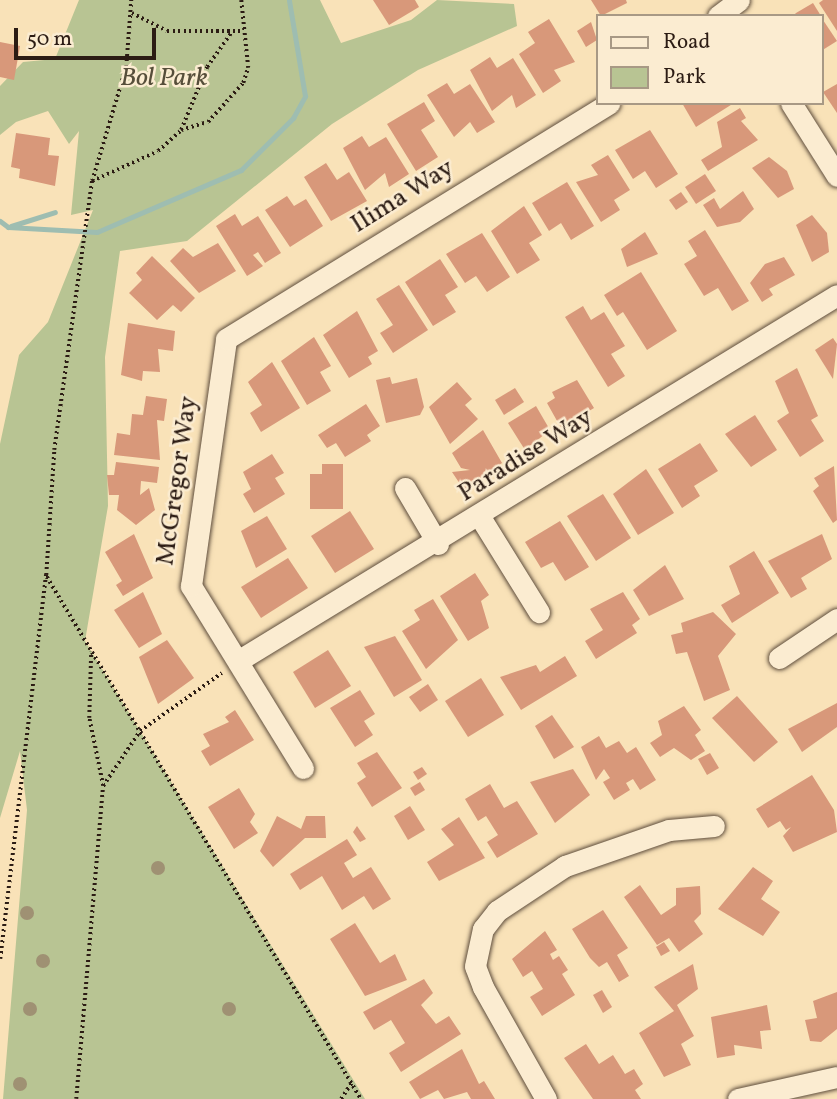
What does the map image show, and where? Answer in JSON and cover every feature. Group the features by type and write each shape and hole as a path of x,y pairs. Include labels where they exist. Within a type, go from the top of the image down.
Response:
{"street":[{"name":"Ilima Way","path":"226,339 606,105"},
{"path":"792,105 837,176"},
{"name":"Paradise Way","path":"241,659 438,544 837,295"},
{"name":"McGregor Way","path":"226,339 191,586 241,659 303,768"},
{"path":"405,488 438,544"},
{"path":"480,517 538,612"},
{"path":"779,658 837,619"},
{"path":"546,1099 483,987 475,966 483,929 497,911 565,866 669,830 713,825"},
{"path":"738,1099 837,1077"}],"path":[{"path":"0,959 46,575 54,450 86,244 92,181 125,67 131,0"},
{"path":"181,130 208,122 243,83 247,51 240,31 241,0"},
{"path":"131,13 167,31 240,31"},
{"path":"92,181 158,151 181,130 207,67 231,33"},
{"path":"46,575 361,1099"},
{"path":"76,1099 103,786 89,718 91,650"},
{"path":"103,786 140,731 241,659"},
{"path":"341,1099 352,1082"}],"green space":[{"name":"Bol Park","path":"79,0 320,0 341,43 411,20 437,0 514,4 517,26 418,70 332,124 187,241 120,251 105,357 108,506 85,641 365,1099 3,1099 27,810 20,751 0,818 0,444 19,355 48,322 93,210 71,215 79,131 69,144 48,111 16,122 0,135 0,86 23,62 55,59"}],"building":[{"path":"373,0 415,0 419,7 389,25"},
{"path":"591,0 626,0 627,3 600,14"},
{"path":"823,0 837,0 837,31 819,3"},
{"path":"813,3 820,14 795,14"},
{"path":"549,19 575,62 554,70 561,81 543,93 519,54 535,43 528,32"},
{"path":"823,20 837,41 823,50"},
{"path":"591,22 596,41 586,47 577,31"},
{"path":"0,42 20,46 14,80 0,77"},
{"path":"490,57 497,68 513,58 536,95 516,108 512,95 492,111 470,70"},
{"path":"447,83 454,94 470,84 495,122 477,133 470,122 454,137 427,95"},
{"path":"837,84 837,113 823,92"},
{"path":"424,102 435,121 421,130 438,157 416,171 387,124"},
{"path":"683,105 731,105 696,127"},
{"path":"740,108 746,118 741,121 758,140 708,171 701,160 722,147 717,122"},
{"path":"650,130 678,174 656,188 645,171 633,179 615,150"},
{"path":"16,133 50,138 48,155 59,156 55,186 19,178 20,169 11,167"},
{"path":"362,136 369,147 386,137 409,174 389,187 385,173 365,190 343,148"},
{"path":"608,155 630,190 614,200 620,210 601,222 576,182 598,175 591,165"},
{"path":"769,157 787,171 794,189 778,198 752,168"},
{"path":"326,163 337,180 349,172 367,201 331,221 304,177"},
{"path":"705,174 716,191 696,204 685,187"},
{"path":"567,182 594,226 571,240 561,223 549,231 532,203"},
{"path":"743,191 754,209 740,222 717,227 703,205 714,198 720,209"},
{"path":"681,192 688,202 676,210 669,200"},
{"path":"287,196 294,206 306,199 323,226 290,247 265,210"},
{"path":"524,206 542,235 529,243 540,260 517,274 491,231"},
{"path":"235,214 242,226 258,216 281,253 265,263 258,252 253,255 263,266 247,276 216,226"},
{"path":"812,215 827,233 829,252 812,262 796,225"},
{"path":"705,230 749,301 732,311 718,288 704,296 684,264 697,256 688,241"},
{"path":"645,232 658,254 627,267 621,249"},
{"path":"482,233 510,277 487,292 476,276 465,283 446,254"},
{"path":"218,243 236,271 199,293 170,261 183,248 193,257"},
{"path":"152,256 195,298 181,312 173,305 157,320 129,293 142,280 136,273"},
{"path":"784,257 795,275 769,289 773,295 762,302 750,283 765,264"},
{"path":"440,259 458,287 445,295 456,312 433,326 405,282"},
{"path":"641,272 677,331 647,350 623,312 617,316 604,295"},
{"path":"399,285 428,330 393,353 380,333 393,325 376,299"},
{"path":"583,306 591,320 604,312 625,346 611,354 625,376 608,387 565,317"},
{"path":"357,311 378,351 368,357 372,364 349,378 323,335"},
{"path":"128,323 175,331 173,351 158,349 160,372 143,371 142,381 121,375"},
{"path":"314,337 331,366 320,372 331,391 307,405 281,361"},
{"path":"833,338 837,344 833,379 815,350"},
{"path":"272,362 300,408 261,432 250,413 262,405 248,382"},
{"path":"797,368 818,416 811,420 824,441 800,457 777,421 789,413 775,381"},
{"path":"390,377 392,384 417,378 424,407 420,415 386,423 376,380"},
{"path":"577,380 594,408 561,428 547,403 555,398 552,392"},
{"path":"457,382 472,399 465,405 478,419 450,444 429,407"},
{"path":"515,388 524,402 504,415 495,400"},
{"path":"146,396 167,399 164,421 157,420 160,460 114,455 117,433 130,435 132,414 143,415"},
{"path":"366,404 380,426 367,435 371,441 345,457 336,443 327,448 318,435"},
{"path":"536,406 550,430 525,450 508,423"},
{"path":"755,415 777,450 751,467 725,434"},
{"path":"483,430 502,463 464,490 452,472 470,470 461,468 452,453"},
{"path":"700,443 718,471 694,486 700,496 682,508 658,469"},
{"path":"272,454 284,473 275,478 285,494 254,513 243,494 251,489 243,472"},
{"path":"116,462 159,467 157,483 141,481 140,495 149,488 155,510 136,525 117,510 119,495 109,495 107,475 114,475"},
{"path":"322,464 343,464 343,509 310,509 310,474 322,474"},
{"path":"834,466 837,520 833,523 813,491 819,486 814,478"},
{"path":"646,469 674,513 638,535 613,494"},
{"path":"603,494 631,538 596,561 567,516"},
{"path":"350,511 374,549 335,573 311,536"},
{"path":"267,516 287,549 256,568 241,531"},
{"path":"560,521 589,567 565,581 553,562 541,568 525,542"},
{"path":"134,534 153,578 123,596 116,585 122,581 105,552"},
{"path":"822,534 832,559 801,578 807,589 791,598 768,561"},
{"path":"754,551 779,593 732,623 721,605 740,594 729,566"},
{"path":"288,558 308,588 261,618 241,587"},
{"path":"665,565 684,599 649,616 633,590"},
{"path":"475,573 489,595 481,601 489,628 468,641 440,596"},
{"path":"143,592 162,634 139,648 114,610"},
{"path":"623,592 640,619 632,625 637,633 596,659 585,641 603,630 590,609"},
{"path":"433,599 458,640 426,669 402,631 420,620 414,610"},
{"path":"713,612 736,634 718,656 730,690 704,701 687,652 676,654 671,635 683,632 681,623"},
{"path":"395,636 422,680 394,697 364,647"},
{"path":"167,640 194,678 158,704 139,657"},
{"path":"328,650 351,686 315,708 293,672"},
{"path":"565,656 577,676 521,710 500,677 536,665 540,672"},
{"path":"481,678 504,715 468,737 445,701"},
{"path":"428,684 438,700 420,712 409,697"},
{"path":"360,690 375,714 364,721 373,735 355,747 330,708"},
{"path":"737,696 778,742 754,762 712,718"},
{"path":"837,703 837,727 802,752 788,729"},
{"path":"684,706 701,730 695,735 705,751 691,760 674,748 660,757 650,743 662,735 658,721"},
{"path":"235,710 254,740 210,766 201,751 210,746 203,734 229,722 225,717"},
{"path":"552,715 574,747 554,759 535,726"},
{"path":"599,736 606,748 619,741 627,753 636,747 656,780 640,790 633,779 626,783 630,790 614,800 603,782 610,778 604,769 596,780 581,747"},
{"path":"377,752 402,788 372,807 357,783 366,777 357,763"},
{"path":"710,753 719,768 707,775 698,759"},
{"path":"422,767 427,774 418,780 413,772"},
{"path":"573,769 590,795 555,823 530,782"},
{"path":"812,775 834,810 837,832 793,852 783,836 791,827 786,830 780,821 768,828 756,809"},
{"path":"420,782 425,790 415,796 410,788"},
{"path":"490,784 504,808 517,801 538,834 497,858 487,842 498,835 486,816 478,821 465,799"},
{"path":"239,788 255,814 250,822 258,833 234,849 208,807"},
{"path":"410,806 425,830 408,840 394,816"},
{"path":"277,816 301,829 306,816 325,816 326,838 305,838 273,867 260,851"},
{"path":"459,817 485,858 439,881 427,862 454,845 441,829"},
{"path":"357,826 366,839 360,842 353,832"},
{"path":"347,839 357,855 344,863 353,878 371,867 391,899 373,910 364,896 342,910 322,876 300,890 290,874"},
{"path":"753,867 773,881 761,899 780,912 763,936 718,909"},
{"path":"640,885 661,915 676,905 676,888 700,886 701,914 694,921 703,934 679,952 669,938 657,945 624,897"},
{"path":"603,910 628,948 617,955 629,976 619,982 607,962 599,967 590,958 572,929"},
{"path":"355,923 380,963 395,954 407,980 365,996 330,939"},
{"path":"545,931 557,950 550,954 553,960 559,956 568,970 562,974 575,995 542,1016 530,997 543,989 532,971 523,977 512,959"},
{"path":"664,942 670,951 661,956 656,947"},
{"path":"693,964 698,989 677,1005 694,1036 681,1044 691,1065 664,1077 639,1033 674,1011 654,987"},
{"path":"424,979 433,993 421,1005 436,1024 449,1016 461,1034 401,1072 389,1053 405,1043 391,1020 374,1030 363,1012"},
{"path":"602,990 612,1007 603,1013 593,995"},
{"path":"837,992 837,1029 821,1042 810,1041 805,1020 817,1018 813,1001"},
{"path":"767,1005 771,1030 760,1031 762,1049 734,1045 735,1055 717,1058 711,1017"},
{"path":"586,1044 599,1064 613,1055 625,1074 634,1069 643,1084 635,1090 641,1099 593,1099 564,1058"},
{"path":"462,1049 479,1084 484,1081 495,1099 471,1099 467,1092 444,1099 438,1090 420,1099 409,1082"}],"waterway":[{"path":"0,221 8,227 97,232 241,170 293,118 305,96 289,0"},
{"path":"11,226 55,212"}]}
